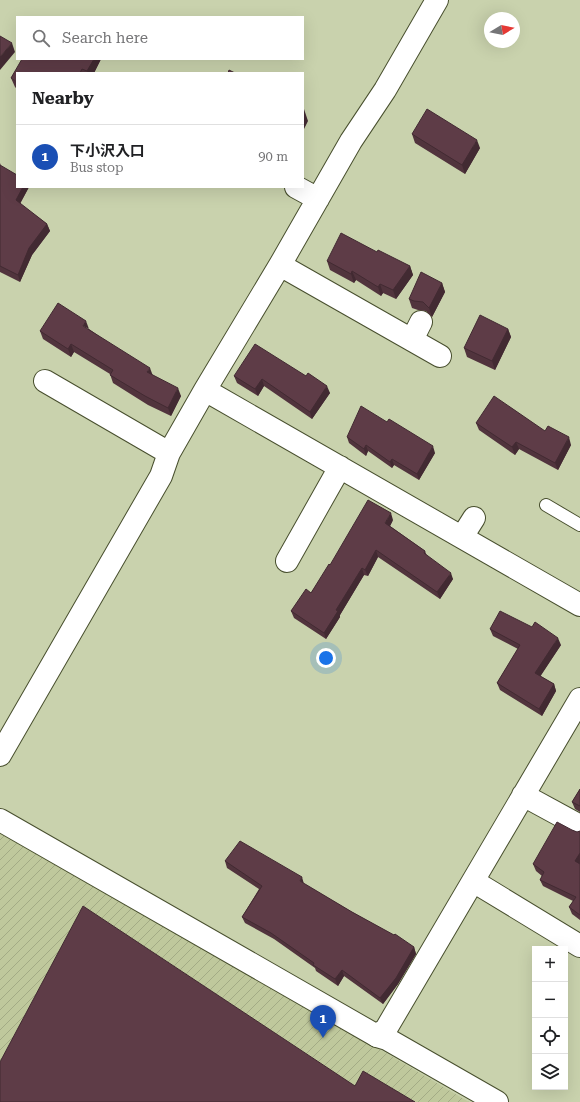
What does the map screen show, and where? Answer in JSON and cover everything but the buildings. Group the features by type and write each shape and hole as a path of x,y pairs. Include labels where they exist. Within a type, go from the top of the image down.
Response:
{"street":[{"path":"0,755 161,476 170,453 205,390 352,141 385,90 437,0"},
{"path":"298,188 318,199"},
{"path":"280,265 416,331 440,356"},
{"path":"45,381 170,453"},
{"path":"205,390 580,605"},
{"path":"287,561 340,467"},
{"path":"462,537 474,518"},
{"path":"377,1036 386,1029 580,699"},
{"path":"524,795 580,826"},
{"path":"0,820 377,1036 387,1039 497,1102"},
{"path":"472,881 580,946"}],"lane":[{"path":"546,505 580,525"}],"shaded area":[{"path":"0,825 469,1102 0,1102"}],"place":[{"name":"下小沢入口","path":"323,1038"}]}
